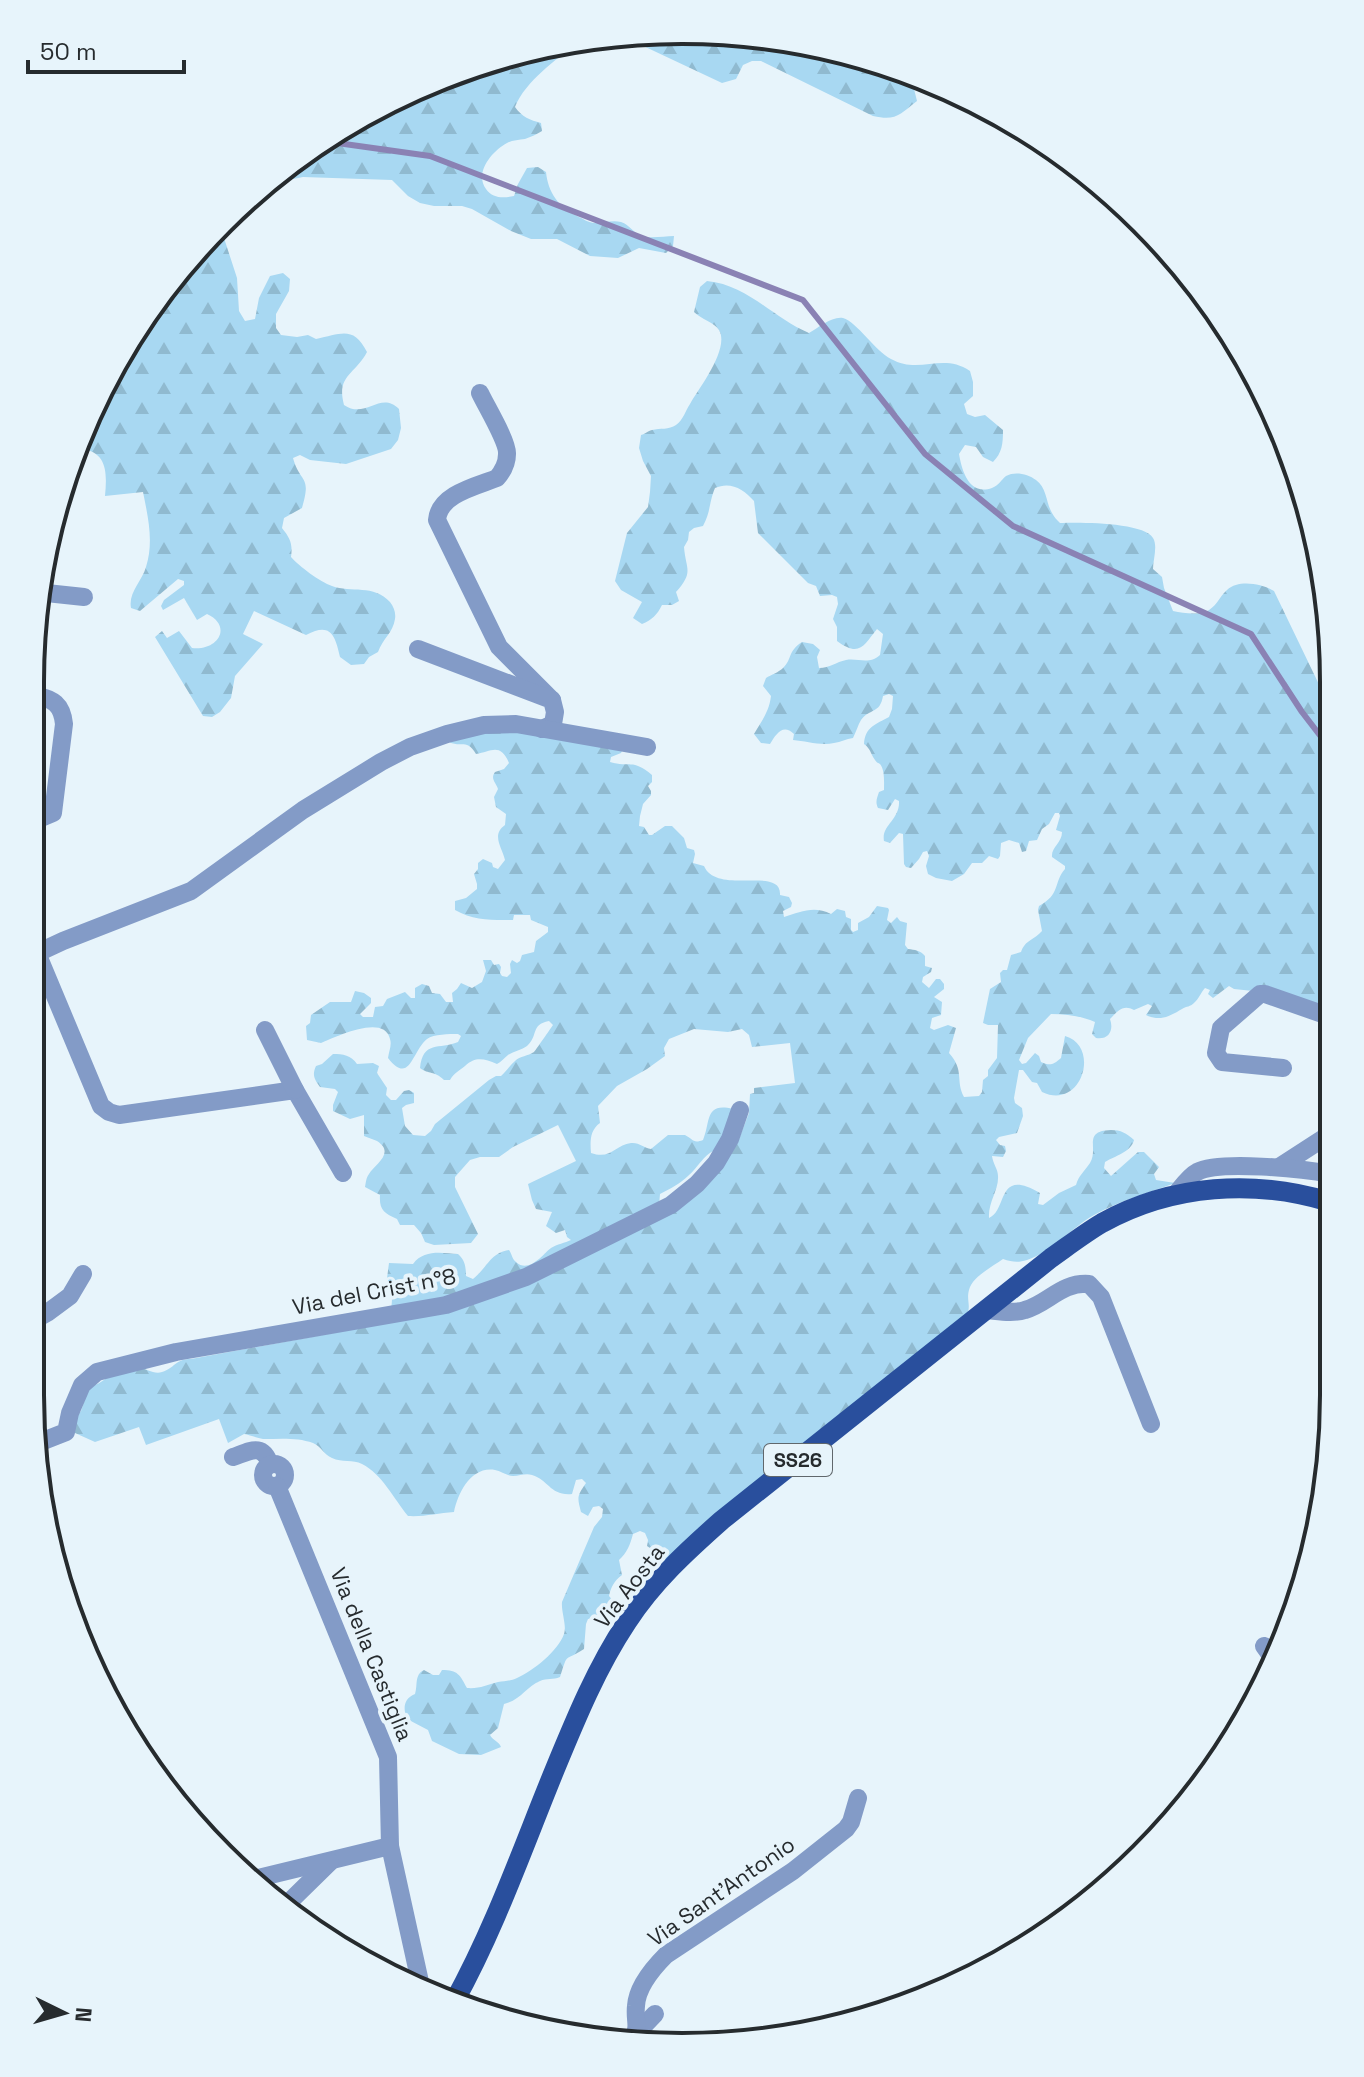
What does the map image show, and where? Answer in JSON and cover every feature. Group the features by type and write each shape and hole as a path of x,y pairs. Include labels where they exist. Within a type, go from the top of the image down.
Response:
{"main road":[{"name":"Via Aosta","path":"460,1992 471,1972 586,1695 606,1655 645,1597 682,1556 722,1520 1051,1258 1101,1224 1124,1212 1175,1195 1221,1188 1255,1187 1320,1200"}],"street":[{"path":"480,393 508,450 506,462 497,478 446,502 437,513 437,520 499,647 552,700 555,712 553,724 542,729"},
{"path":"50,593 84,597"},
{"path":"418,649 552,700"},
{"path":"44,697 57,703 63,713 64,724 53,813 44,817"},
{"path":"44,950 191,891 303,810 381,762 410,747 447,734 484,725 516,724 647,747"},
{"path":"44,975 101,1106 109,1112 119,1115 295,1090"},
{"path":"1283,1068 1222,1062 1216,1053 1221,1028 1260,994 1320,1013"},
{"path":"265,1030 343,1173"},
{"name":"Via del Crist n°8","path":"45,1440 66,1432 82,1385 97,1372 176,1352 446,1305 526,1277 671,1205 716,1163 730,1139 740,1110"},
{"path":"1279,1167 1320,1140"},
{"path":"1175,1195 1195,1172 1232,1167 1279,1167 1320,1173"},
{"path":"44,1315 70,1296 83,1274"},
{"path":"986,1310 1028,1310 1070,1285 1089,1284 1101,1297 1151,1424"},
{"name":"Via della Castiglia","path":"233,1457 252,1450 267,1455 270,1465 264,1471 264,1479 269,1485 277,1486 388,1757 390,1846 419,1975"},
{"name":"Via Sant'Antonio","path":"636,2032 635,2003 649,1975 666,1955 793,1871 846,1829 858,1798"},
{"path":"263,1877 390,1846"},
{"path":"292,1899 332,1860"},
{"name":"Via Sant'Antonio","path":"639,2032 655,2014"}],"green space":[{"path":"641,45 724,45 806,56 914,88 917,101 897,116 873,116 761,61 743,65 736,79 722,83"},
{"path":"561,55 526,88 515,107 526,118 541,123 542,131 509,142 496,151 483,170 486,189 495,196 514,196 527,168 538,167 546,172 549,186 560,204 586,221 621,222 646,237 674,236 673,246 666,253 639,248 618,258 590,256 557,239 531,239 472,209 420,203 392,180 303,177 289,180 363,129 400,110 477,78"},
{"path":"224,238 237,278 239,311 245,321 255,319 259,298 270,276 283,273 290,279 289,291 276,314 276,328 281,335 308,335 316,339 346,334 357,338 367,352 345,381 342,395 344,405 359,409 385,402 399,409 401,428 398,440 391,449 346,464 310,460 300,455 293,458 305,484 305,497 302,508 284,518 282,528 290,541 291,557 304,569 327,584 377,593 390,602 395,612 394,624 378,652 364,664 351,665 340,657 330,632 321,630 306,635 254,611 243,634 263,644 235,676 231,698 220,712 212,717 203,716 155,637 162,631 167,638 179,631 192,648 201,648 209,646 219,637 219,625 207,614 197,620 184,598 163,610 164,600 184,585 184,581 178,579 140,611 131,608 150,548 143,492 105,496 104,465 96,454 89,451 129,363 176,294"},
{"path":"707,281 735,289 809,333 830,321 843,318 891,359 912,365 950,363 970,371 973,396 964,404 967,414 975,417 985,415 1003,430 1000,452 993,462 983,457 976,447 965,445 959,454 962,468 972,485 984,490 994,487 1010,474 1025,475 1040,483 1052,513 1060,523 1110,524 1147,533 1155,545 1153,569 1162,577 1173,611 1205,612 1227,590 1238,585 1263,586 1274,591 1320,687 1320,1007 1229,986 1213,998 1208,994 1210,990 1205,988 1193,1004 1165,1017 1146,1015 1152,1006 1148,1004 1134,1010 1124,1008 1110,1019 1109,1033 1100,1038 1092,1034 1095,1022 1051,1014 1028,1038 1019,1060 1022,1064 1026,1063 1035,1053 1041,1062 1054,1063 1061,1058 1065,1036 1076,1042 1082,1052 1082,1075 1068,1093 1056,1095 1042,1092 1037,1083 1019,1070 1014,1098 1022,1108 1023,1116 1017,1133 996,1140 1005,1146 1006,1151 1003,1157 992,1156 998,1181 989,1218 995,1214 1010,1187 1026,1186 1040,1193 1038,1204 1043,1205 1076,1185 1090,1163 1094,1137 1102,1131 1121,1131 1134,1140 1126,1151 1105,1162 1104,1168 1111,1176 1138,1152 1144,1152 1159,1167 1154,1174 1156,1180 1175,1183 1094,1215 1036,1256 1018,1262 1003,1259 983,1273 969,1290 966,1316 664,1563 660,1560 659,1551 647,1546 645,1533 640,1531 633,1534 619,1560 622,1575 609,1596 615,1603 612,1612 588,1619 584,1649 568,1658 560,1677 540,1681 515,1700 504,1704 498,1728 490,1735 501,1747 481,1755 459,1754 432,1741 428,1730 407,1719 406,1701 415,1694 418,1677 424,1670 433,1675 439,1675 442,1670 452,1671 467,1688 479,1687 523,1675 556,1647 565,1630 562,1602 594,1527 602,1517 603,1509 599,1506 593,1507 588,1516 581,1512 579,1497 586,1483 582,1479 576,1480 572,1494 565,1494 532,1475 511,1476 487,1470 479,1472 467,1482 454,1512 408,1516 382,1480 369,1468 332,1458 316,1444 307,1441 263,1439 244,1434 228,1443 219,1419 146,1445 139,1427 95,1442 75,1433 73,1428 89,1387 117,1373 137,1368 159,1373 186,1359 448,1312 675,1211 737,1144 749,1113 750,1094 754,1093 754,1088 795,1083 790,1043 752,1047 749,1035 742,1029 728,1032 694,1029 669,1039 664,1048 665,1056 617,1086 598,1106 600,1123 591,1136 591,1153 603,1155 631,1143 651,1149 668,1135 685,1135 700,1141 713,1111 717,1108 733,1109 718,1149 705,1157 682,1181 660,1194 659,1205 514,1275 445,1300 391,1308 392,1296 386,1286 389,1263 413,1264 422,1256 434,1253 458,1254 465,1264 466,1276 473,1279 503,1252 509,1250 515,1261 526,1266 553,1247 571,1240 565,1230 556,1233 546,1226 552,1212 536,1209 528,1184 576,1161 558,1125 499,1157 470,1160 455,1177 455,1187 478,1234 471,1243 434,1245 425,1242 414,1225 400,1225 397,1219 383,1210 380,1195 365,1187 368,1176 382,1159 382,1145 364,1136 364,1115 350,1119 333,1111 338,1092 320,1087 314,1077 316,1066 333,1054 346,1056 357,1064 373,1063 379,1066 377,1073 391,1100 396,1100 404,1091 414,1093 414,1103 402,1108 405,1126 413,1135 425,1136 435,1124 489,1080 501,1076 517,1059 534,1052 553,1025 549,1021 539,1025 527,1046 497,1064 473,1061 450,1080 420,1068 428,1050 458,1042 461,1036 458,1034 427,1039 410,1064 401,1069 388,1058 390,1039 379,1028 358,1029 321,1043 307,1040 306,1026 310,1023 311,1015 330,1002 351,1002 355,991 364,993 371,998 371,1003 360,1014 373,1017 375,1007 383,1006 387,999 405,992 415,998 415,988 422,984 429,986 432,993 440,994 446,1002 453,1002 452,993 461,983 472,988 482,982 486,971 483,960 499,964 500,973 507,977 511,973 512,960 517,963 522,955 534,952 536,941 548,932 548,927 531,920 530,915 514,915 513,920 490,920 455,910 455,901 466,898 477,889 474,874 478,863 483,859 498,869 505,860 498,837 505,825 506,814 496,807 494,797 498,789 493,777 495,772 509,763 499,750 476,754 467,745 449,742 484,726 623,749 611,757 610,762 635,765 652,775 648,786 651,795 643,804 639,826 652,835 665,826 672,826 684,838 687,848 694,850 693,863 704,866 711,875 722,879 771,882 778,886 780,895 789,897 792,903 783,911 784,917 801,911 831,914 837,909 845,911 846,917 851,919 853,932 858,930 858,923 869,917 877,906 888,908 887,920 891,923 897,917 907,923 905,945 923,954 925,966 932,968 922,982 929,988 936,979 944,984 944,989 934,997 942,1002 941,1015 932,1018 930,1028 934,1030 948,1025 956,1028 949,1053 957,1065 964,1097 979,1096 983,1080 997,1058 998,1025 983,1023 990,989 1001,982 1000,973 1007,970 1011,955 1021,952 1027,942 1042,931 1039,906 1054,893 1065,869 1052,857 1062,836 1062,832 1056,830 1059,813 1055,813 1037,840 1029,841 1026,851 1022,852 1019,843 1009,840 1001,843 998,859 989,856 982,863 972,863 964,874 952,881 928,874 927,851 911,868 906,867 903,834 899,833 890,843 884,841 885,831 897,813 899,801 895,799 888,810 878,808 879,792 884,790 883,770 864,744 869,730 889,717 893,696 889,694 883,696 880,706 864,716 853,738 819,744 793,740 794,734 783,730 770,744 761,743 754,734 767,711 771,696 763,686 766,678 786,664 797,646 802,642 813,644 820,650 817,657 819,668 823,668 846,660 876,658 880,655 883,634 877,629 865,644 856,649 837,641 837,627 833,619 837,597 820,596 816,586 808,583 758,533 754,501 741,490 726,485 715,488 703,526 689,532 684,547 687,575 676,592 679,601 662,605 654,617 642,624 633,618 642,602 621,590 615,581 627,533 648,507 651,476 639,448 641,435 679,423 706,379 720,347 719,330 694,312 700,287"}],"waterway":[{"path":"341,144 430,156 803,300 925,454 1013,526 1251,634 1320,735"}]}
